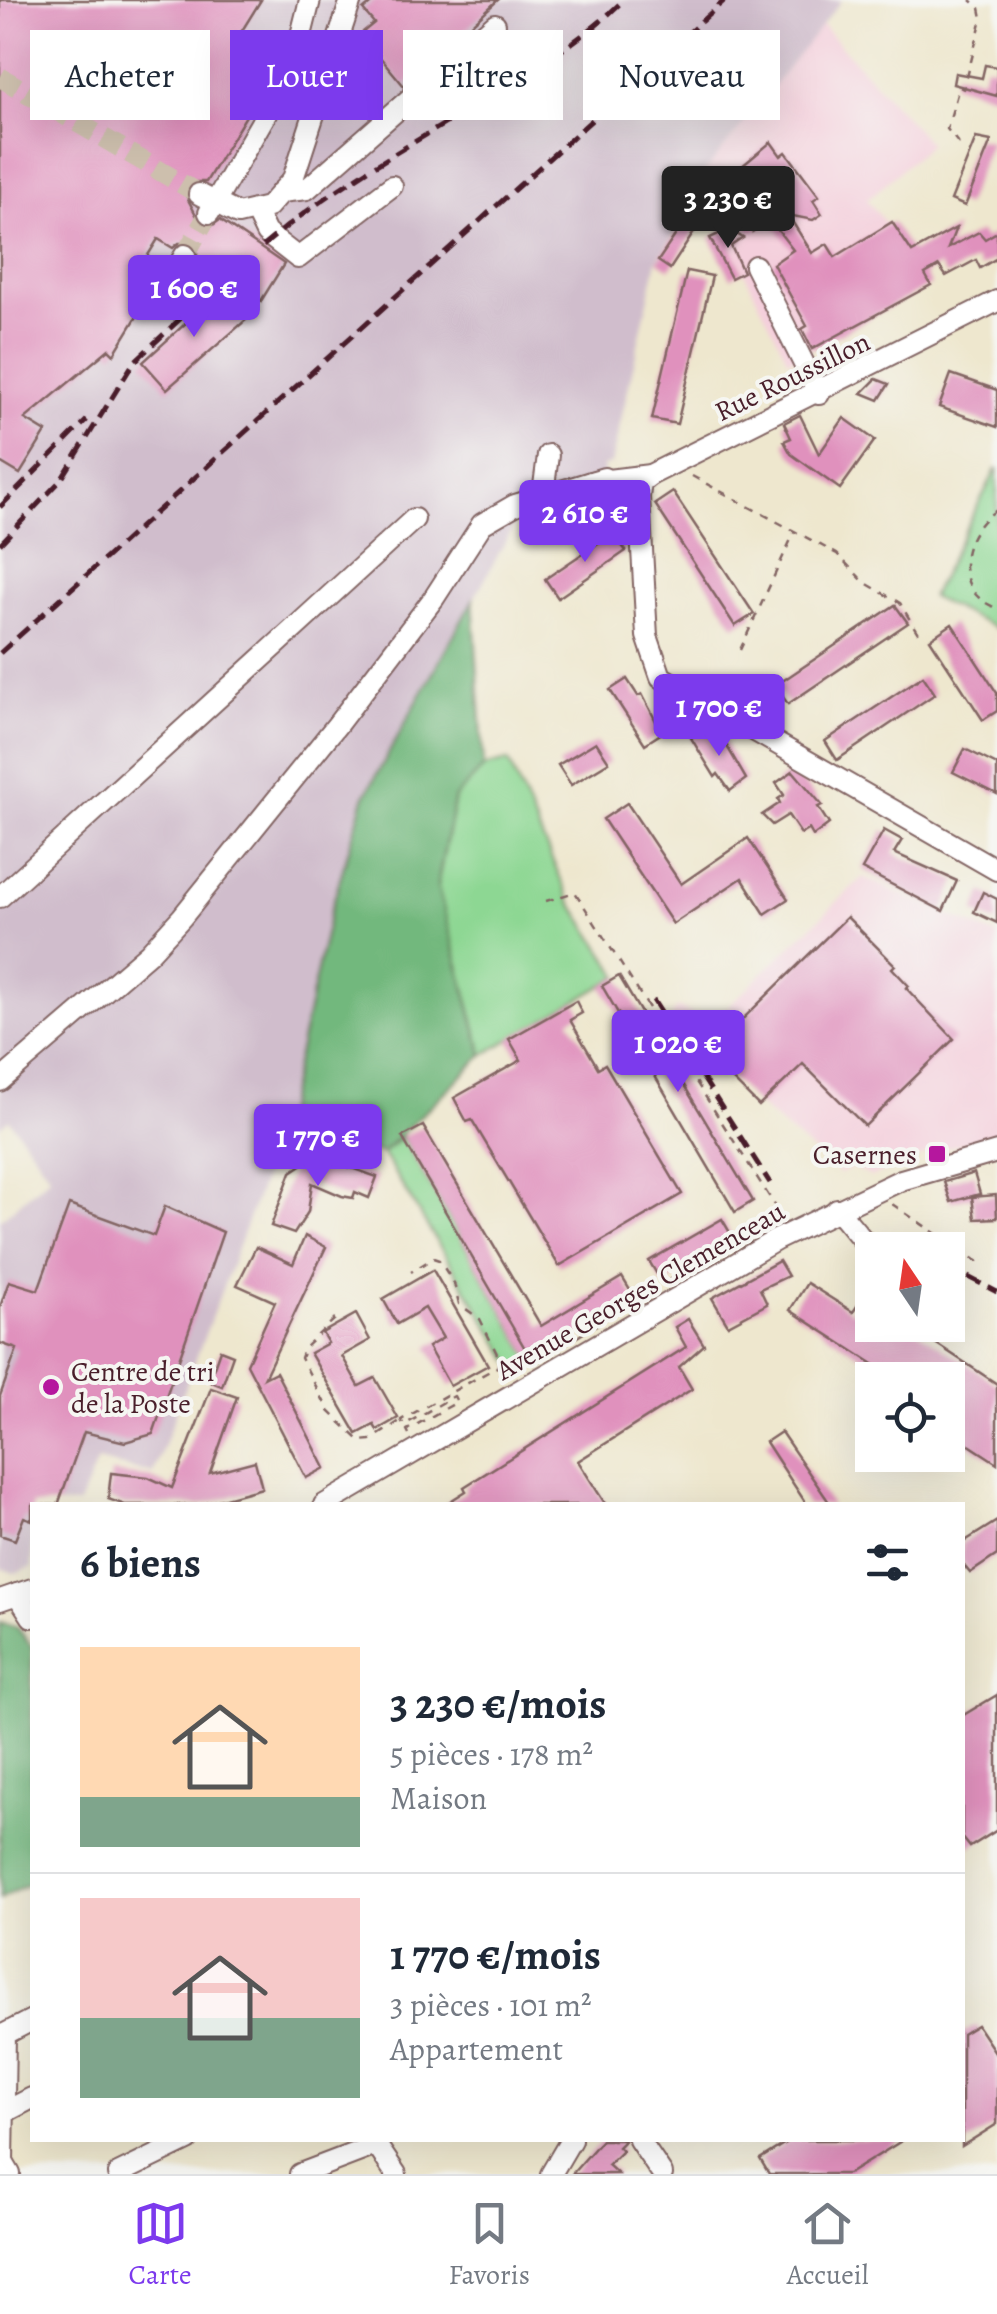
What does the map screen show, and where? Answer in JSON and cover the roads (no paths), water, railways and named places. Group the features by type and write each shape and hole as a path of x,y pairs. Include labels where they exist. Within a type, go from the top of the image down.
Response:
{"street":[{"path":"310,0 293,67 208,203 238,214 268,207 293,179 352,0"},
{"path":"281,192 307,189 494,24"},
{"path":"255,210 266,233 298,258 392,186"},
{"path":"169,281 185,255"},
{"path":"755,266 819,394"},
{"name":"Rue Roussillon","path":"604,478 650,474 819,394 997,302"},
{"path":"543,494 548,456"},
{"path":"650,474 640,482 640,512 647,636 661,676 997,870"},
{"path":"0,1081 182,918 385,662 482,524 543,494 604,478"},
{"path":"515,506 604,478"},
{"path":"0,897 414,518"},
{"name":"Avenue Georges Clemenceau","path":"329,1502 793,1232 874,1191 944,1164 997,1152"},
{"path":"837,1209 856,1232"},
{"path":"10,2174 3,2162 5,2034 30,2021"},
{"path":"3,2113 30,2099"},
{"path":"118,2174 184,2142"},
{"path":"300,2174 374,2142 396,2174"},
{"path":"551,2174 570,2142"},
{"path":"640,2142 662,2174"}],"tunnel":[{"path":"0,77 199,194"},
{"path":"185,255 209,213"}],"railway":[{"path":"591,30 624,0"},
{"path":"0,653 725,0"},
{"path":"263,246 345,185 518,80 601,21"},
{"path":"0,544 61,480 134,362 224,278"},
{"path":"0,507 87,420"},
{"path":"653,1000 770,1183"},
{"path":"968,1277 997,1292"}],"place":[{"name":"Casernes","path":"937,1154"},
{"name":"Centre de tri de la Poste","path":"51,1387"}]}
